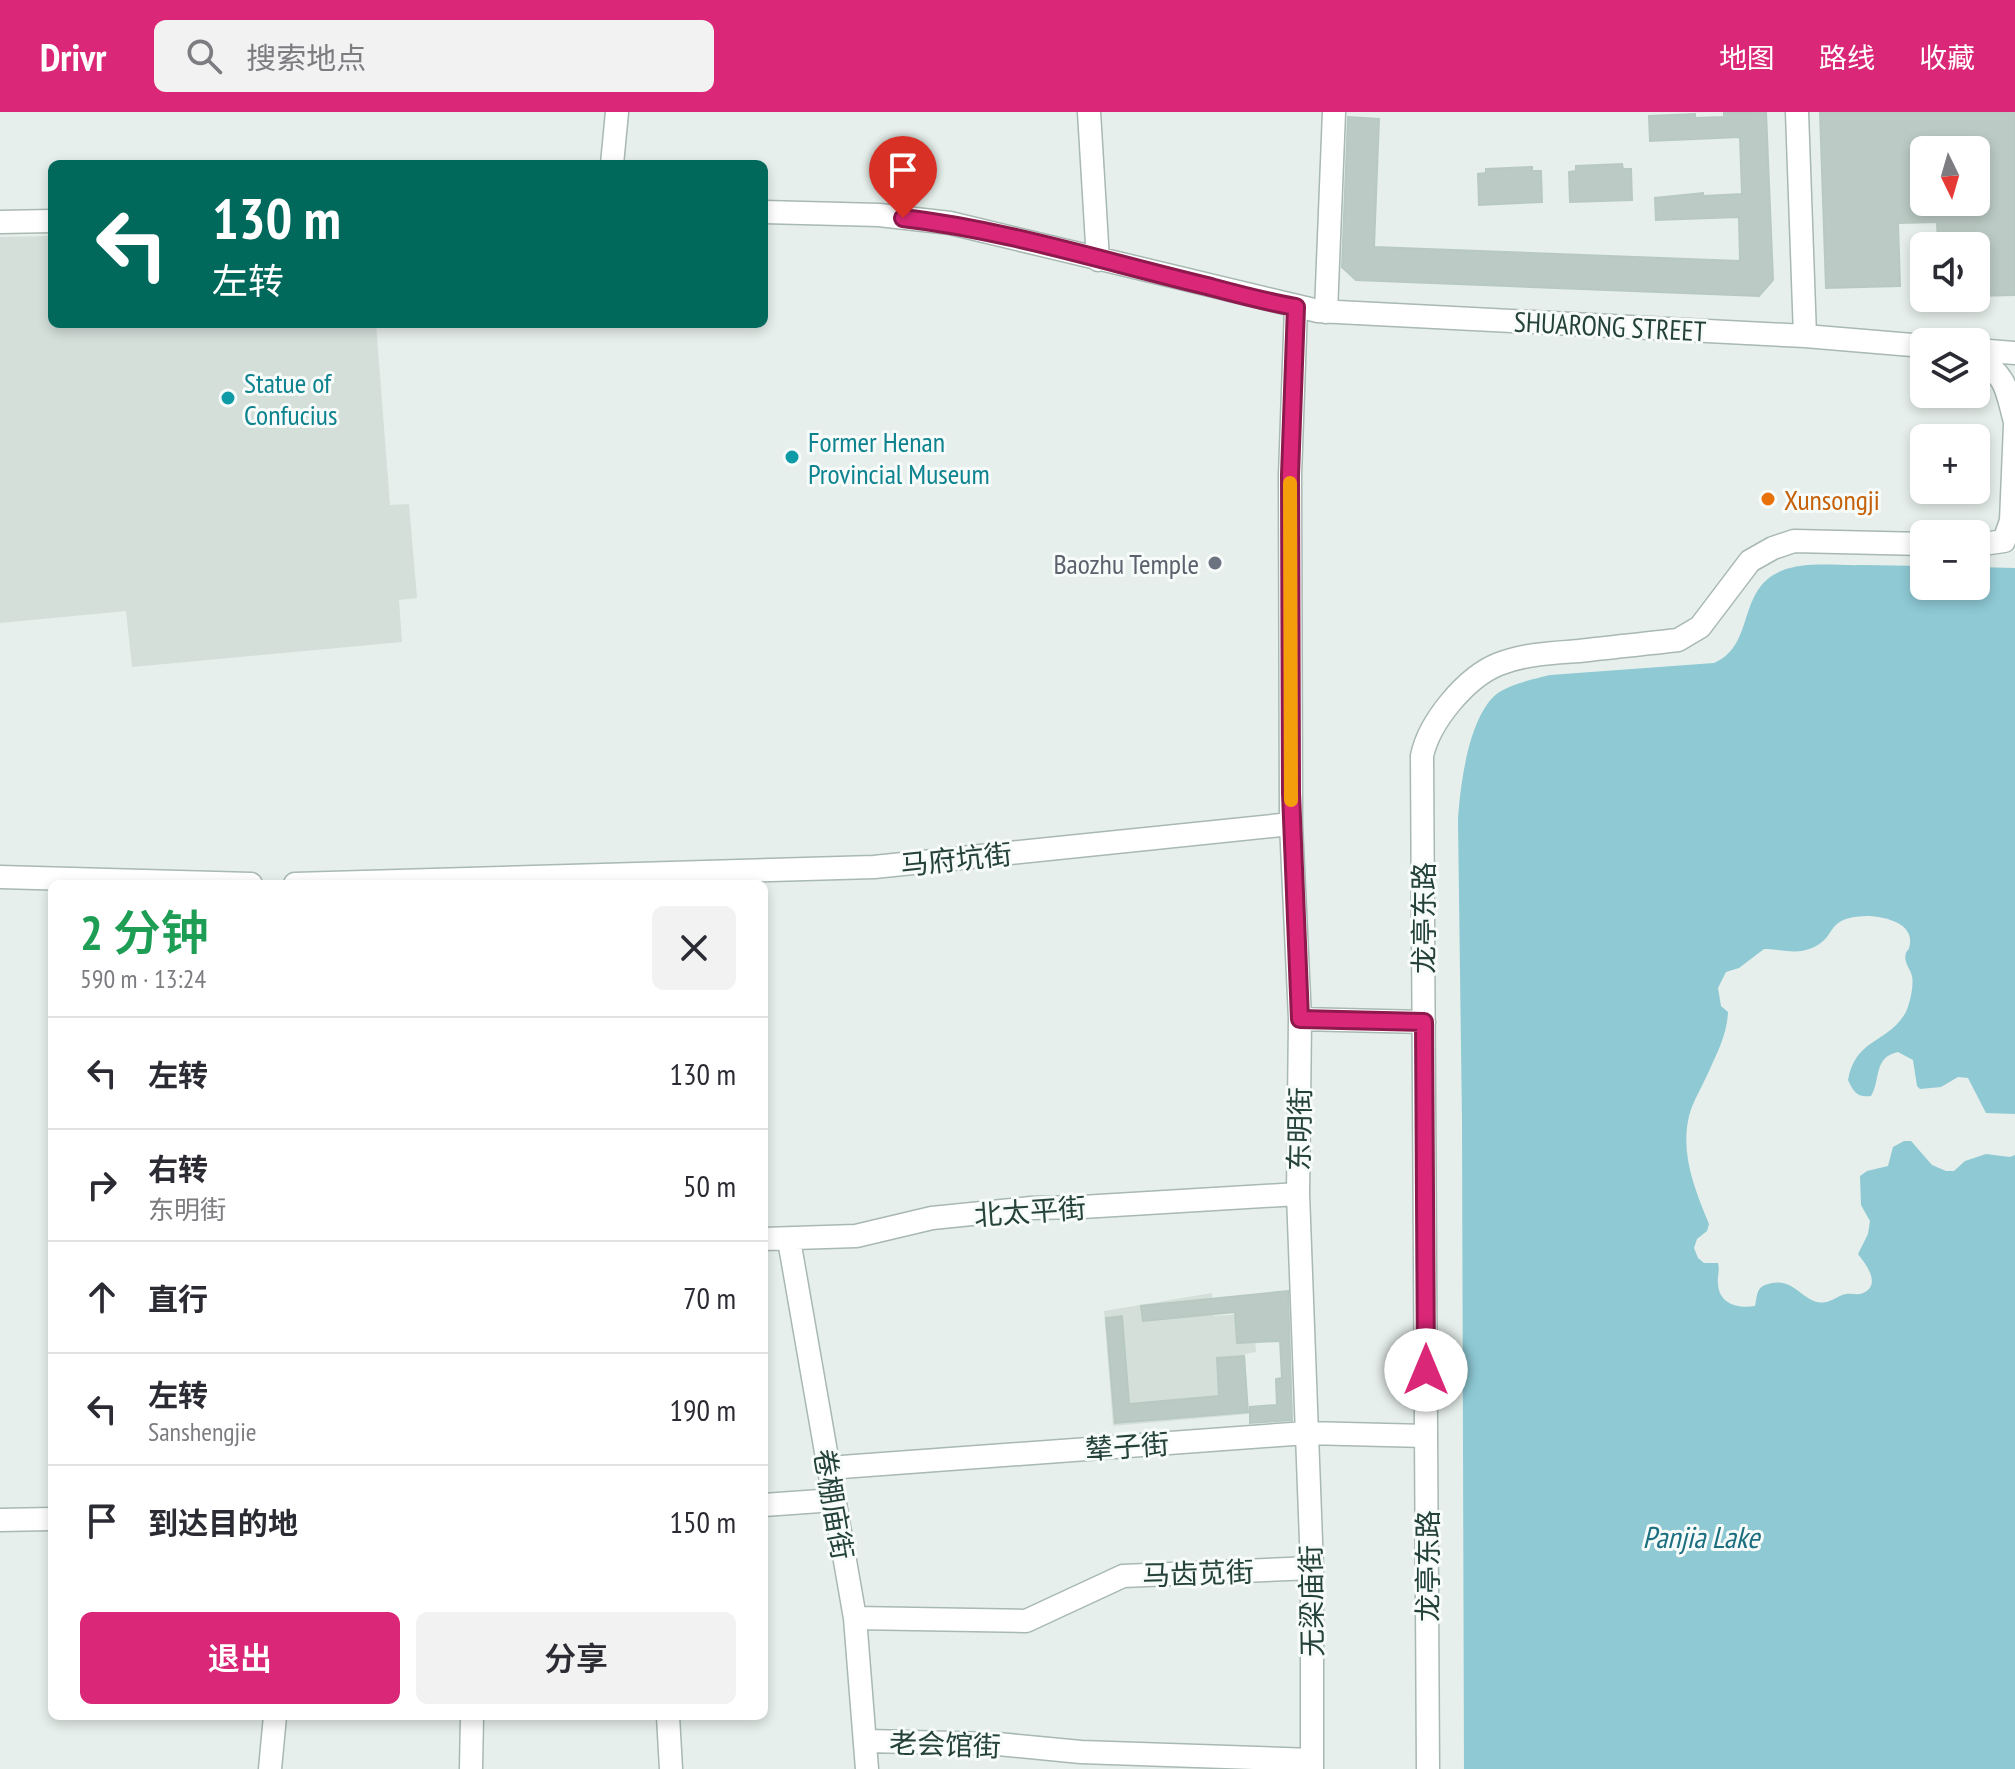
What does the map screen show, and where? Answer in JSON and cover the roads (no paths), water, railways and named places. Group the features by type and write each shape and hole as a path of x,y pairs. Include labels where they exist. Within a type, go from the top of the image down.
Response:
{"street":[{"path":"612,160 617,112"},
{"path":"1089,112 1098,260"},
{"path":"1326,312 1334,112"},
{"path":"1797,112 1805,336"},
{"name":"SHUARONG STREET","path":"768,212 840,212 950,223 1326,312 1805,336 1910,345"},
{"path":"0,222 48,221"},
{"name":"东明街","path":"1296,307 1290,475 1291,824 1300,1019 1298,1194 1306,1433"},
{"path":"1990,351 2015,353"},
{"path":"1990,367 1998,372 2004,383 2015,423 2011,521 2004,541 1990,543"},
{"name":"龙亭东路","path":"1428,1769 1422,756 1425,740 1448,704 1469,683 1497,664 1533,655 1678,640 1688,636 1700,627 1750,561 1794,541 1910,544"},
{"name":"马府坑街","path":"555,880 874,867 1291,824"},
{"path":"0,877 108,880"},
{"path":"1300,1019 1424,1022"},
{"name":"北太平街","path":"768,1239 856,1236 932,1218 1031,1208 1298,1194"},
{"name":"卷棚庙街","path":"789,1240 855,1618 867,1769"},
{"name":"辇子街","path":"828,1468 1306,1433 1426,1436"},
{"name":"无梁庙街","path":"1306,1433 1312,1568 1312,1765"},
{"path":"768,1505 834,1500"},
{"path":"0,1520 48,1519"},
{"name":"马齿苋街","path":"855,1618 1026,1621 1123,1576 1312,1568"},
{"path":"270,1769 275,1720"},
{"path":"471,1769 472,1720"},
{"path":"668,1720 671,1769"},
{"name":"老会馆街","path":"866,1741 998,1744 1081,1752 1312,1765"}],"water":[{"name":"Panjia Lake","path":"1822,565 1910,566 1910,600 1990,600 1990,567 2015,568 2015,1114 1986,1113 1968,1078 1958,1077 1941,1087 1920,1089 1913,1060 1898,1052 1881,1064 1871,1096 1859,1095 1852,1087 1848,1080 1858,1056 1899,1022 1909,1004 1912,980 1905,956 1910,939 1908,932 1897,923 1874,916 1853,917 1837,924 1820,944 1812,948 1794,951 1764,949 1739,968 1726,972 1718,988 1721,1006 1728,1012 1726,1028 1691,1110 1687,1130 1690,1172 1709,1224 1694,1248 1704,1263 1718,1263 1719,1291 1726,1301 1736,1306 1755,1306 1760,1288 1774,1283 1788,1285 1821,1303 1846,1294 1860,1294 1870,1288 1872,1278 1858,1254 1868,1234 1870,1221 1861,1205 1860,1176 1888,1166 1893,1147 1904,1141 1911,1141 1932,1165 1946,1171 1954,1171 1965,1161 1986,1154 2015,1155 2015,1769 1464,1769 1458,820 1468,750 1481,714 1501,691 1550,675 1714,663 1727,655 1736,644 1757,591 1767,580 1790,568"}],"place":[{"name":"Statue of Confucius","path":"228,398"},
{"name":"Former Henan Provincial Museum","path":"792,457"},
{"name":"Xunsongji","path":"1768,499"},
{"name":"Baozhu Temple","path":"1215,563"}]}
